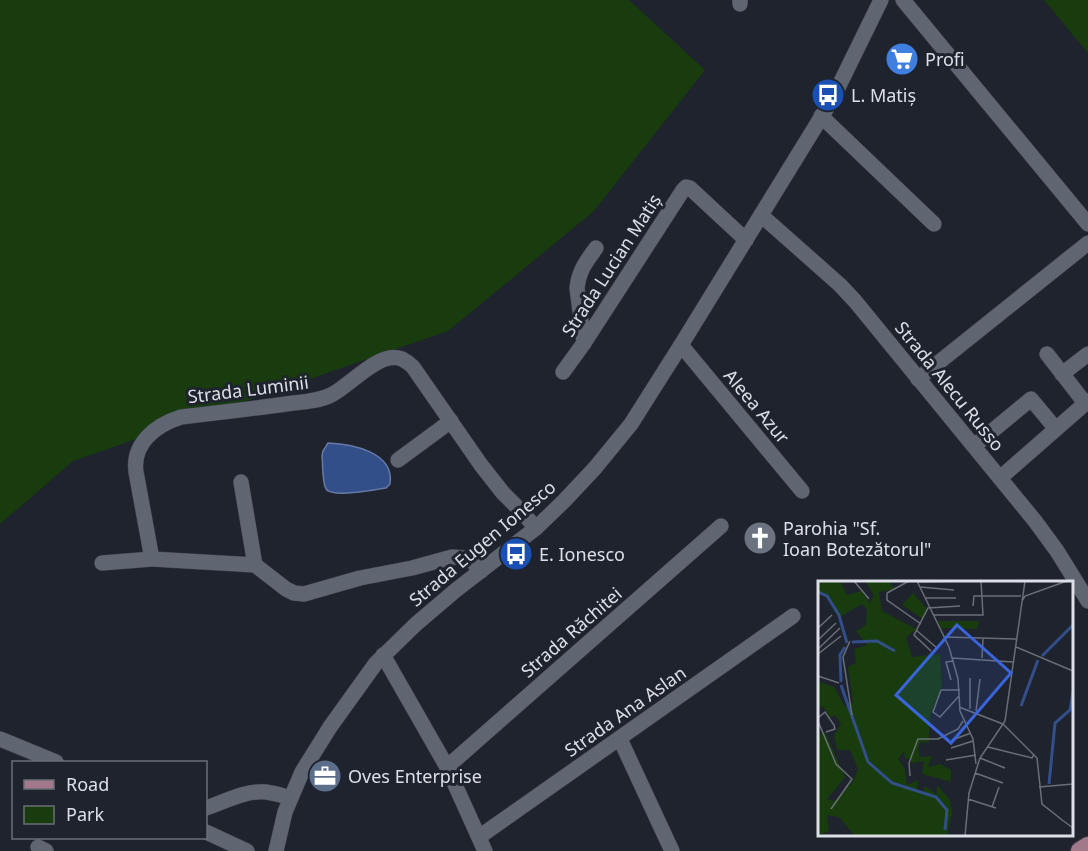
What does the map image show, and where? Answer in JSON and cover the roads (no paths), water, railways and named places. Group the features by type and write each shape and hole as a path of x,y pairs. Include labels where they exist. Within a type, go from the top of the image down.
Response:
{"main road":[{"path":"1080,851 1088,846"}],"street":[{"name":"Strada Eugen Ionesco","path":"276,851 290,798 302,772 317,745 383,655 416,624 536,528 595,468 631,424 833,98 881,0"},
{"path":"903,0 1088,224"},
{"path":"821,116 934,224"},
{"name":"Strada Lucian Matiș","path":"563,372 686,187 690,188 746,240"},
{"name":"Strada Alecu Russo","path":"761,215 848,293 1000,478 1051,544 1088,601"},
{"path":"918,379 1088,243"},
{"path":"584,343 578,280 582,268 596,248"},
{"name":"Aleea Azur","path":"681,345 802,491"},
{"path":"1000,478 1087,402 1047,354"},
{"path":"1062,374 1088,354"},
{"name":"Strada Luminii","path":"152,559 135,463 140,448 149,435 160,426 181,417 324,398 346,386 377,362 391,357 402,359 413,367 502,493 536,528"},
{"path":"974,446 1031,399 1056,429"},
{"path":"398,460 451,421"},
{"path":"241,482 255,565"},
{"name":"Strada Răchitei","path":"447,767 721,526"},
{"path":"102,563 152,559 255,565 286,589 304,594 360,578 412,568 452,557 467,558 481,571"},
{"name":"Strada Ana Aslan","path":"482,844 620,739 793,616"},
{"path":"383,655 447,767 482,844"},
{"path":"0,739 54,761"},
{"path":"620,739 672,851"},
{"path":"207,808 257,792 290,798"},
{"path":"207,832 247,851"}],"water":[{"path":"328,443 349,445 379,457 386,464 390,473 390,484 386,488 364,492 330,492 326,489 324,482 322,456"}],"place":[{"name":"Profi","path":"902,59"},
{"name":"L. Matiș","path":"828,95"},
{"name":"Parohia \"Sf. Ioan Botezătorul\"","path":"760,538"},
{"name":"E. Ionesco","path":"516,554"},
{"name":"Oves Enterprise","path":"325,776"}]}
